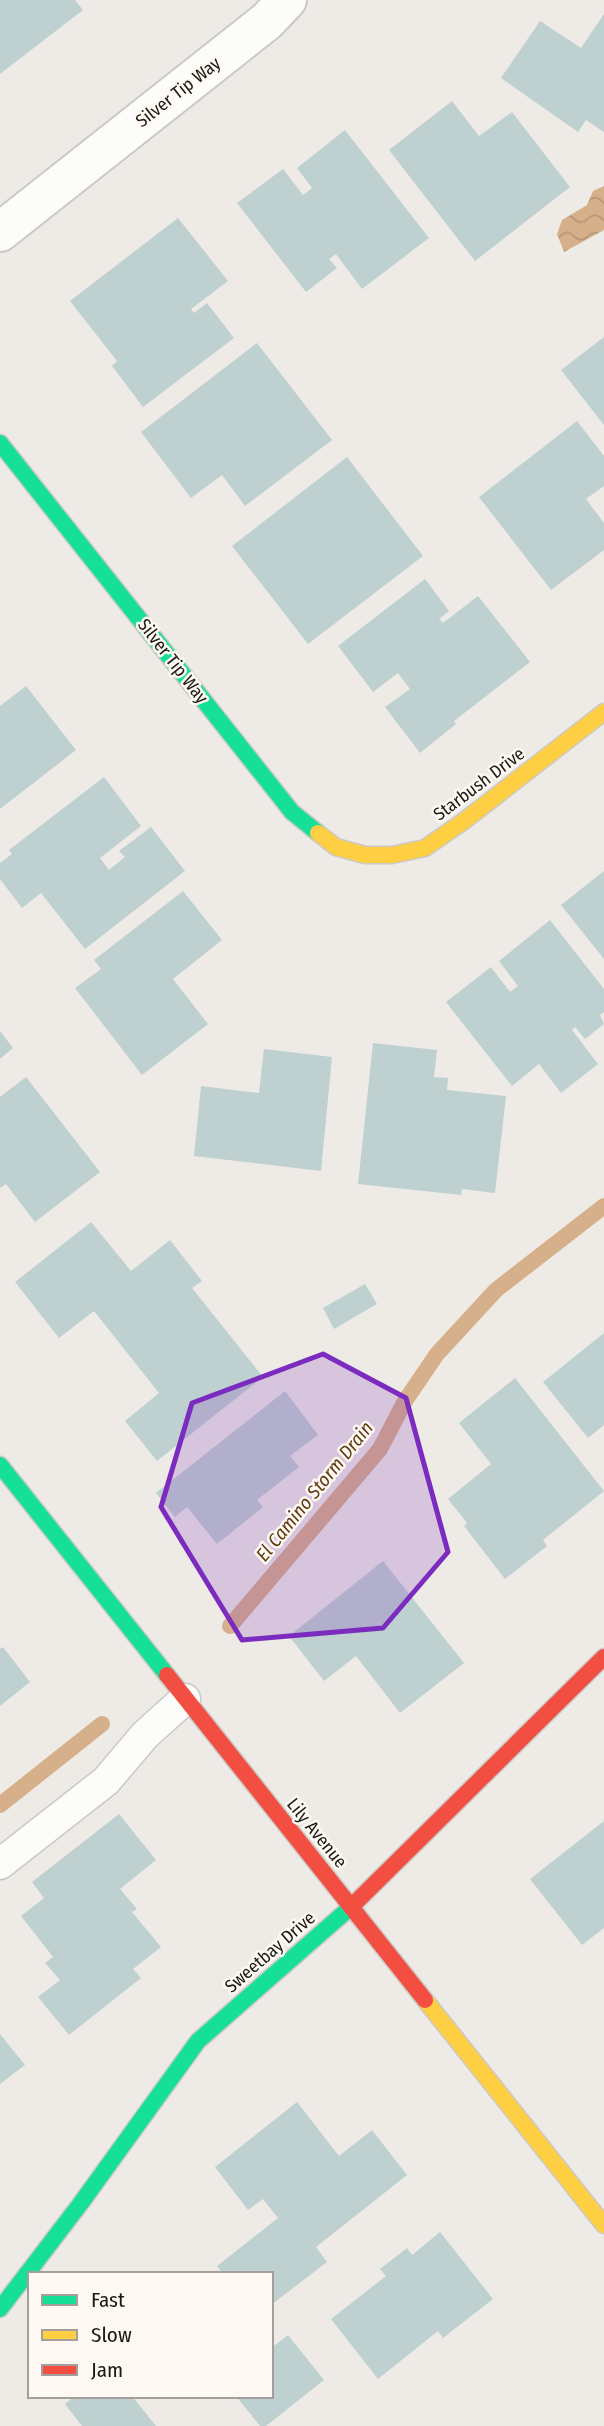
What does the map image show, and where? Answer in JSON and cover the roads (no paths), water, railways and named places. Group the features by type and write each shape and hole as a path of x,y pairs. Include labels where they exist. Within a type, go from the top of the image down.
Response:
{"street":[{"name":"Silver Tip Way","path":"0,232 267,21 287,0"},
{"name":"Silver Tip Way","path":"0,443 292,812 336,847 365,855"},
{"name":"Starbush Drive","path":"365,855 392,855 425,848 604,712"},
{"name":"Lily Avenue","path":"0,1465 604,2225"},
{"name":"Sweetbay Drive","path":"28,2272 198,2040 351,1907 604,1657"},
{"name":"Sweetbay Drive","path":"0,2309 28,2272"}],"lane":[{"path":"0,1864 106,1781 145,1735 185,1699"}],"water":[{"path":"604,186 604,230 564,252 557,234 562,220 587,205 593,191"}],"waterway":[{"name":"El Camino Storm Drain","path":"230,1626 380,1449 405,1401 437,1354 496,1290 604,1206"},
{"name":"El Camino Storm Drain","path":"0,1805 102,1724"}]}
